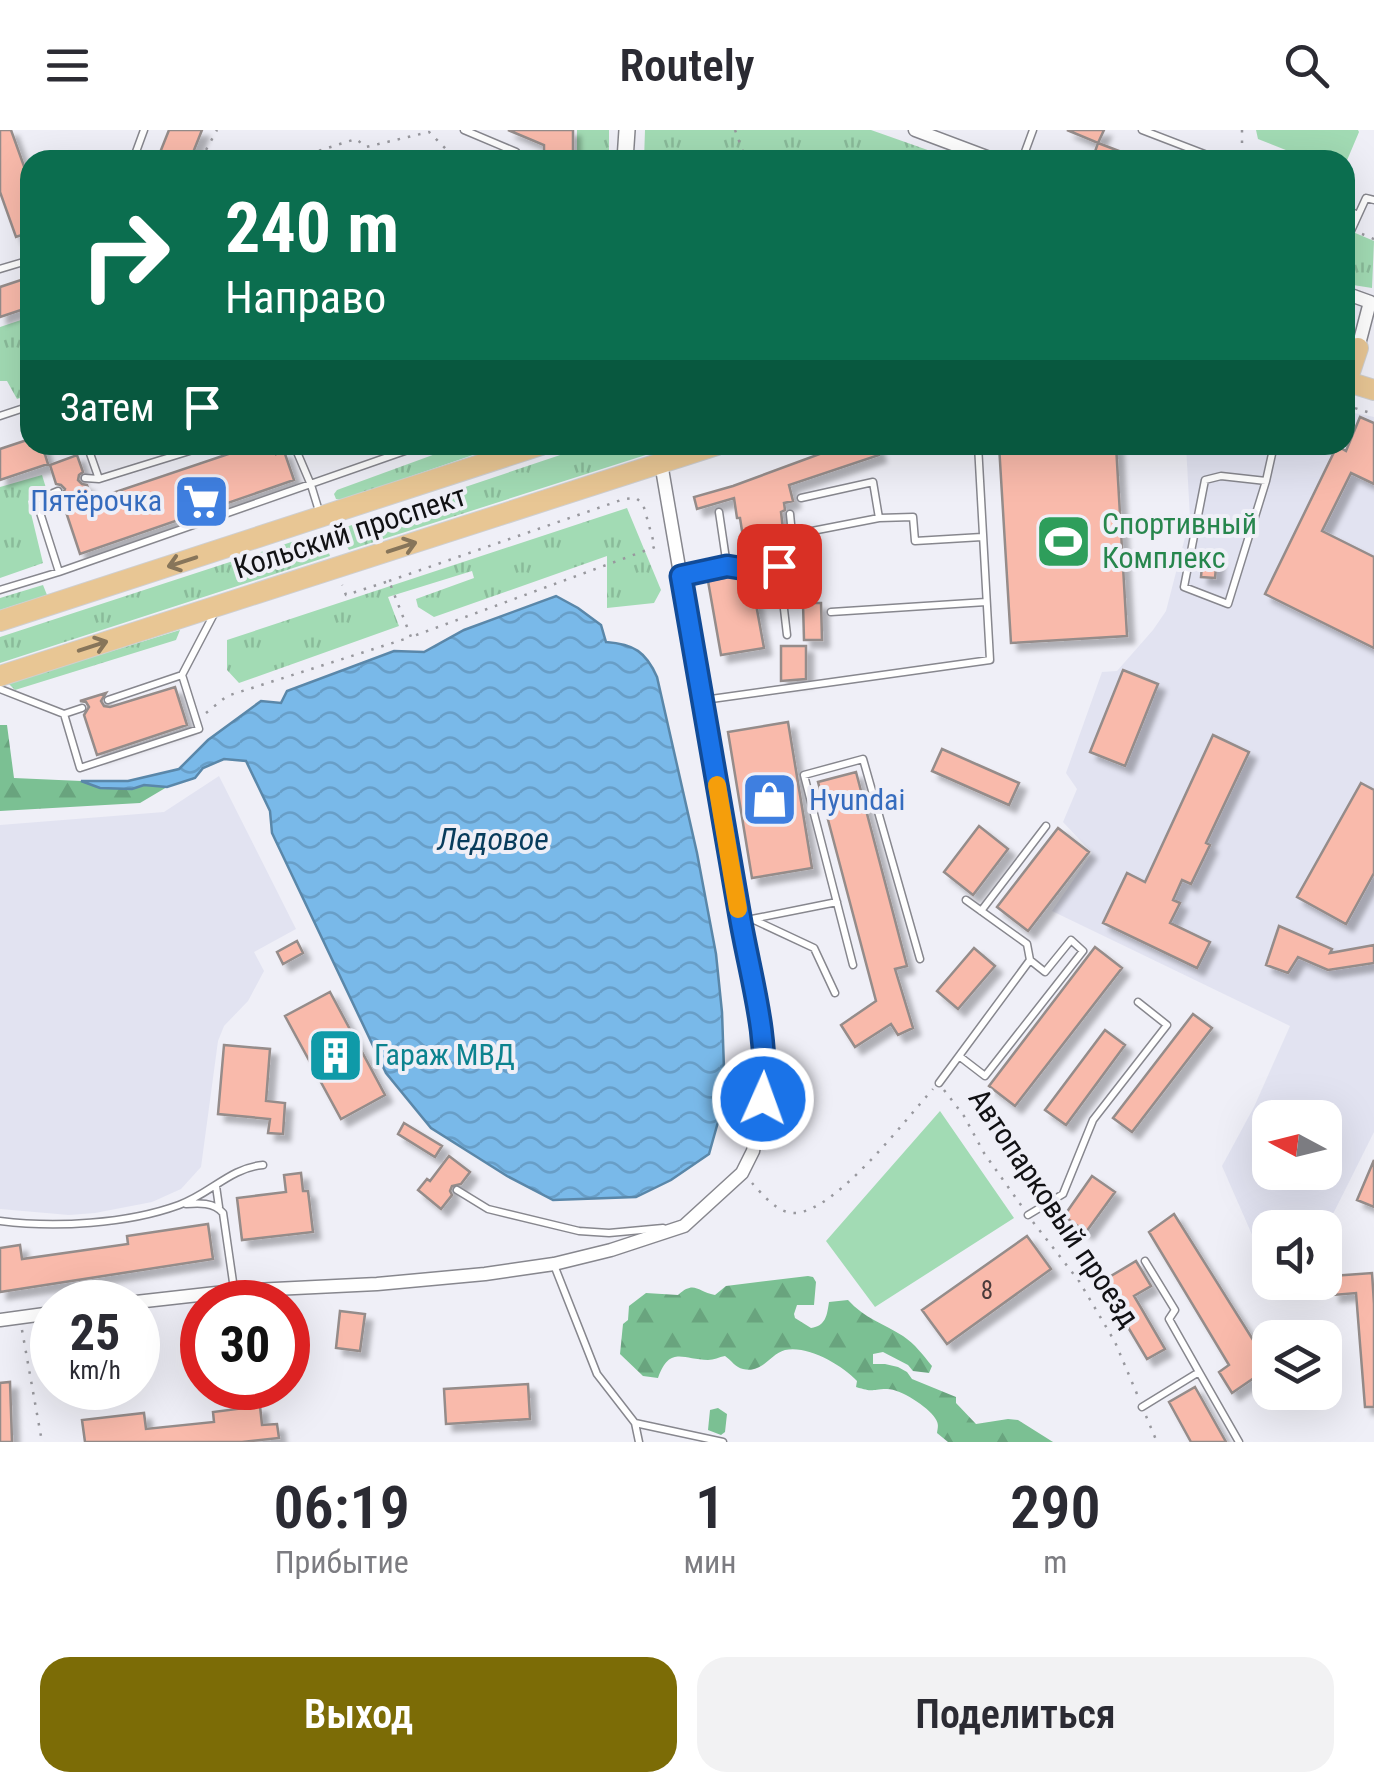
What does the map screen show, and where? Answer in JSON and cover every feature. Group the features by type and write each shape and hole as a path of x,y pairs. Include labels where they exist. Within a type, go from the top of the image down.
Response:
{"main road":[{"name":"Кольский проспект","path":"0,620 510,455"},
{"name":"Кольский проспект","path":"0,676 687,455"}],"street":[{"path":"916,130 969,150"},
{"path":"1359,348 1372,302"},
{"path":"310,1288 485,1274 554,1264 611,1250 684,1226 742,1173 753,1151 766,1071 764,1038 662,463"},
{"path":"0,1320 30,1316"}],"lane":[{"path":"464,130 504,150"},
{"path":"1142,130 1194,150"},
{"path":"1355,222 1366,198 1374,200"},
{"path":"90,455 99,480"},
{"path":"85,478 99,480 178,455"},
{"path":"298,455 320,517"},
{"path":"0,590 394,455"},
{"path":"702,700 990,660 978,455"},
{"path":"1266,481 1221,476 1204,480 1184,587 1228,604 1266,481 1272,455"},
{"path":"801,498 873,482 879,518"},
{"path":"58,491 36,500 59,572"},
{"path":"719,512 727,566"},
{"path":"681,576 727,566 752,570 793,564 790,514"},
{"path":"807,532 879,518 913,517 915,541 982,537"},
{"path":"779,566 787,635"},
{"path":"831,612 986,602"},
{"path":"108,700 182,675 218,606"},
{"path":"64,714 80,768 199,729 182,675"},
{"path":"0,690 64,714 82,708"},
{"path":"853,965 804,775 863,759 920,959"},
{"path":"981,910 1046,826"},
{"path":"959,1056 985,1076 1083,951 1071,940 1046,972 1030,960 1027,944 966,900"},
{"path":"746,921 837,902"},
{"path":"746,921 814,948 835,993"},
{"path":"939,1082 1030,960"},
{"path":"1028,1215 1062,1194 1093,1120 1168,1025 1138,1002"},
{"path":"180,1205 239,1170 263,1165"},
{"path":"216,1186 218,1207"},
{"path":"457,1190 488,1209 580,1231 609,1233 684,1226"},
{"path":"0,1221 85,1222 180,1205 201,1203 218,1207 226,1227 233,1280"},
{"path":"1145,1262 1175,1310 1168,1319 1239,1442"},
{"path":"554,1264 597,1374 635,1423 639,1442"},
{"path":"1142,1407 1199,1372"},
{"path":"635,1423 723,1442"}],"path":[{"path":"321,150 356,139 366,147 429,132 448,150"},
{"path":"196,721 227,696 411,637 654,547 642,504 636,498 624,499 346,595 320,517"},
{"path":"389,582 411,637"},
{"name":"Автопарковый проезд","path":"742,1173 778,1208 795,1213 822,1203 845,1186 939,1082 964,1116 984,1154 1079,1281 1115,1342 1157,1442"},
{"path":"20,1318 42,1442"}],"shaded area":[{"path":"1355,413 1374,417 1374,1132 1335,1210 1252,1210 1252,1235 1222,1166 1252,1111 1252,1190 1342,1190 1342,1100 1257,1100 1290,1026 1052,911 1092,853 1063,822 1077,789 1066,773 1102,672 1117,671 1166,611 1190,518 1187,455 1355,455"},
{"path":"219,776 296,929 254,952 264,971 248,1001 224,1026 218,1041 201,1167 181,1189 152,1202 69,1215 0,1209 0,825 164,812"}],"green space":[{"path":"577,130 609,130 609,150 577,150"},
{"path":"645,130 871,130 928,150 644,150"},
{"path":"1256,130 1359,132 1351,150 1286,150 1258,139"},
{"path":"1355,233 1374,241 1372,288 1355,285"},
{"path":"20,320 17,399 7,381 0,381 0,327"},
{"path":"433,455 473,455 342,500 336,499 337,490"},
{"path":"560,455 646,455 349,550 337,530"},
{"path":"42,475 46,488 28,501 43,563 0,578 0,487"},
{"path":"627,508 661,590 654,603 607,608 607,556 434,617 418,607 416,599 474,578 472,571 388,597 399,626 239,683 227,670 227,640"},
{"path":"322,532 330,556 0,663 0,637"},
{"path":"43,585 47,595 0,610 0,598"},
{"path":"180,630 176,640 15,690 8,683"},
{"path":"0,725 7,725 14,778 81,781 100,788 167,787 140,803 0,811"},
{"path":"940,1111 1014,1218 875,1307 826,1241"},
{"path":"808,1276 816,1282 814,1305 797,1305 795,1318 816,1327 825,1319 829,1302 848,1300 907,1339 932,1366 929,1373 913,1371 883,1352 873,1354 873,1364 898,1367 912,1379 956,1397 956,1403 976,1424 1018,1420 1053,1442 948,1442 937,1433 938,1424 932,1414 914,1399 893,1390 856,1387 857,1381 843,1369 804,1350 785,1350 750,1370 738,1367 725,1356 708,1360 678,1357 667,1361 658,1378 643,1376 620,1354 629,1306 646,1293 678,1295 692,1288 715,1295 726,1286"},
{"path":"718,1408 727,1414 725,1432 721,1435 708,1430 710,1410"}],"water":[{"name":"Ледовое","path":"556,596 601,625 606,642 638,651 657,677 716,954 725,1097 709,1154 671,1180 636,1197 553,1200 431,1128 386,1073 272,833 270,811 246,761 224,759 203,768 195,778 167,787 100,788 81,781 128,781 179,769 208,740 261,701 281,703 287,691 394,651 424,652 464,630"}],"building":[{"path":"0,130 11,130 20,155 20,236 16,237 0,192"},
{"path":"169,130 202,130 194,150 161,150"},
{"path":"508,130 573,130 573,150 544,150 544,145"},
{"path":"1067,130 1104,130 1098,143"},
{"path":"1098,143 1116,150 1096,150"},
{"path":"20,280 20,310 0,317 0,287"},
{"path":"1360,417 1374,423 1374,484 1351,473 1322,531 1374,557 1374,648 1265,594 1333,455 1355,455 1355,429"},
{"path":"20,442 20,455 45,455 48,464 0,480 0,449"},
{"path":"77,455 83,472 78,480 87,485 92,500 225,455 285,455 294,480 80,554 61,497 65,489 56,484 50,465"},
{"path":"817,455 879,455 789,485 793,501 784,503 785,510 781,512 786,557 747,562 734,498 697,509 694,497"},
{"name":"Спортивный Комплекс","path":"1000,455 1117,455 1127,636 1011,643"},
{"path":"1203,554 1217,556 1215,578 1201,577"},
{"path":"751,577 764,648 721,655 708,581"},
{"path":"803,603 821,603 822,640 804,640"},
{"path":"781,646 806,646 806,679 781,681"},
{"path":"1123,670 1158,684 1125,766 1090,752"},
{"path":"175,687 187,725 97,755 84,715 89,707 80,701 106,693 101,701 110,707"},
{"name":"Hyundai","path":"788,722 812,868 752,878 728,732"},
{"path":"1213,735 1249,752 1191,884 1182,880 1173,900 1180,903 1170,923 1210,942 1197,968 1103,923 1127,873 1145,882"},
{"path":"942,749 1019,783 1009,805 932,771"},
{"path":"856,772 907,966 895,969 913,1028 898,1035 891,1024 855,1047 841,1025 876,1001 818,782"},
{"path":"1361,783 1374,790 1374,873 1346,924 1297,897"},
{"path":"979,826 1008,849 973,895 944,872"},
{"path":"1058,828 1089,852 1028,931 997,907"},
{"path":"1279,926 1332,949 1330,953 1374,945 1374,963 1328,970 1298,957 1288,973 1266,965"},
{"path":"297,941 303,953 283,964 277,952"},
{"path":"1095,947 1122,968 1015,1106 989,1086"},
{"path":"974,948 995,966 958,1009 937,991"},
{"name":"Гараж МВД","path":"330,992 385,1095 341,1119 285,1016"},
{"path":"1193,1014 1212,1028 1132,1132 1113,1118"},
{"path":"1105,1030 1125,1045 1066,1125 1045,1110"},
{"path":"224,1045 270,1049 266,1101 285,1103 283,1134 268,1133 270,1119 218,1114"},
{"path":"404,1123 442,1146 435,1157 398,1134"},
{"path":"449,1156 470,1172 461,1184 452,1186 452,1195 441,1209 418,1190"},
{"path":"1374,1160 1374,1207 1357,1200"},
{"path":"301,1173 303,1191 308,1191 313,1232 242,1240 237,1198 286,1192 284,1175"},
{"path":"1092,1176 1115,1192 1086,1232 1064,1216"},
{"path":"1174,1214 1252,1338 1252,1379 1232,1393 1219,1372 1229,1365 1149,1232"},
{"path":"208,1224 213,1259 77,1280 30,1280 30,1287 0,1292 0,1248 20,1245 22,1259 128,1244 127,1236"},
{"path":"1027,1236 1051,1269 947,1344 922,1310"},
{"path":"1136,1261 1151,1286 1134,1296 1165,1349 1147,1359 1101,1282"},
{"path":"1372,1273 1374,1407 1365,1407 1356,1293 1342,1294 1342,1275"},
{"path":"340,1311 365,1314 360,1351 336,1348"},
{"path":"10,1382 12,1442 0,1442 0,1383"},
{"path":"528,1384 530,1419 446,1424 444,1389"},
{"path":"1195,1387 1226,1442 1191,1442 1169,1402"},
{"path":"260,1410 262,1425 277,1424 279,1438 242,1442 85,1442 82,1420 144,1413 146,1429 214,1422 213,1412"}],"slow traffic":[{"path":"717,785 738,909"}],"place":[{"name":"Пятёрочка","path":"201,501"},
{"name":"Спортивный Комплекс","path":"1063,541"},
{"name":"Hyundai","path":"770,800"},
{"name":"Гараж МВД","path":"335,1055"}],"route":[{"path":"763,1099 764,1038 740,922 681,576 727,566 752,570 779,566"}]}
